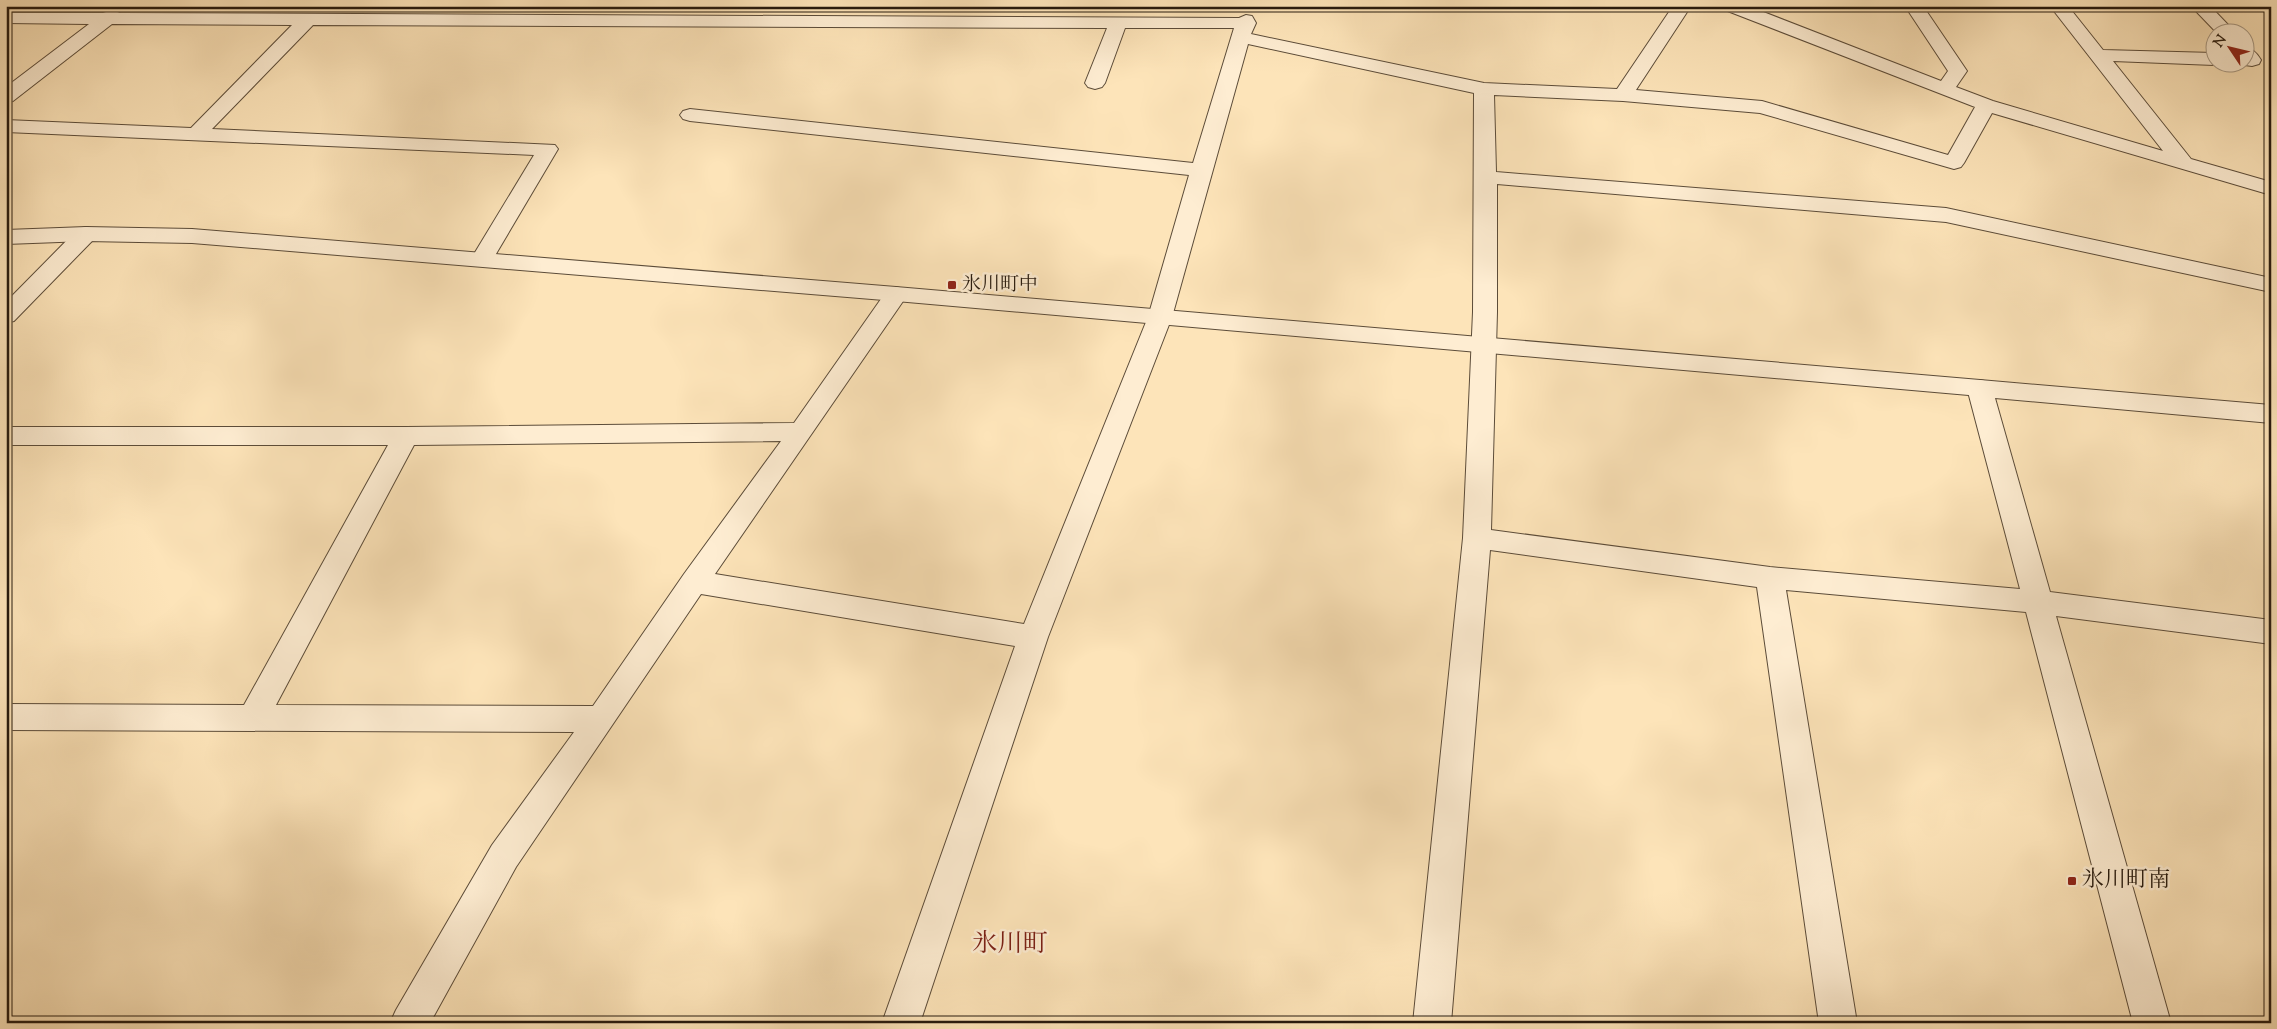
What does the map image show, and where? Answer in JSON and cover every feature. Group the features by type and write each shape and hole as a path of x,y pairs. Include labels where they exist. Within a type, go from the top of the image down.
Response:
{"street":[{"path":"6,97 124,6"},
{"path":"1623,95 1682,6"},
{"path":"1731,6 1758,12 1986,105 2271,188"},
{"path":"1914,6 1958,71 1944,89"},
{"path":"2059,6 2183,162"},
{"path":"2200,6 2216,22"},
{"path":"6,18 307,20 638,13 1118,22 1244,22 1484,89 1623,95 1762,107 1954,162 1986,105"},
{"path":"196,134 307,20"},
{"path":"1096,83 1118,22"},
{"path":"901,1023 1033,637 1160,317 1244,22"},
{"path":"2099,55 2204,59"},
{"path":"1432,1023 1477,538 1484,345 1486,177 1484,89"},
{"path":"690,115 1201,170"},
{"path":"6,126 548,149 482,259"},
{"path":"1486,177 1946,215 2271,285"},
{"path":"6,316 86,234"},
{"path":"6,236 86,234 192,236 896,294 2271,414"},
{"path":"409,1023 504,856 601,720 694,582 802,432 896,294"},
{"path":"1980,388 2152,1023"},
{"path":"6,436 406,436 802,432"},
{"path":"253,717 406,436"},
{"path":"1477,538 1770,578 2037,602 2271,632"},
{"path":"1770,578 1838,1023"},
{"path":"694,582 1033,637"},
{"path":"6,717 601,720"}],"place":[{"name":"氷川町中","path":"952,285"},
{"name":"氷川町南","path":"2072,881"}],"district":[{"name":"氷川町","path":"1010,945"}]}
